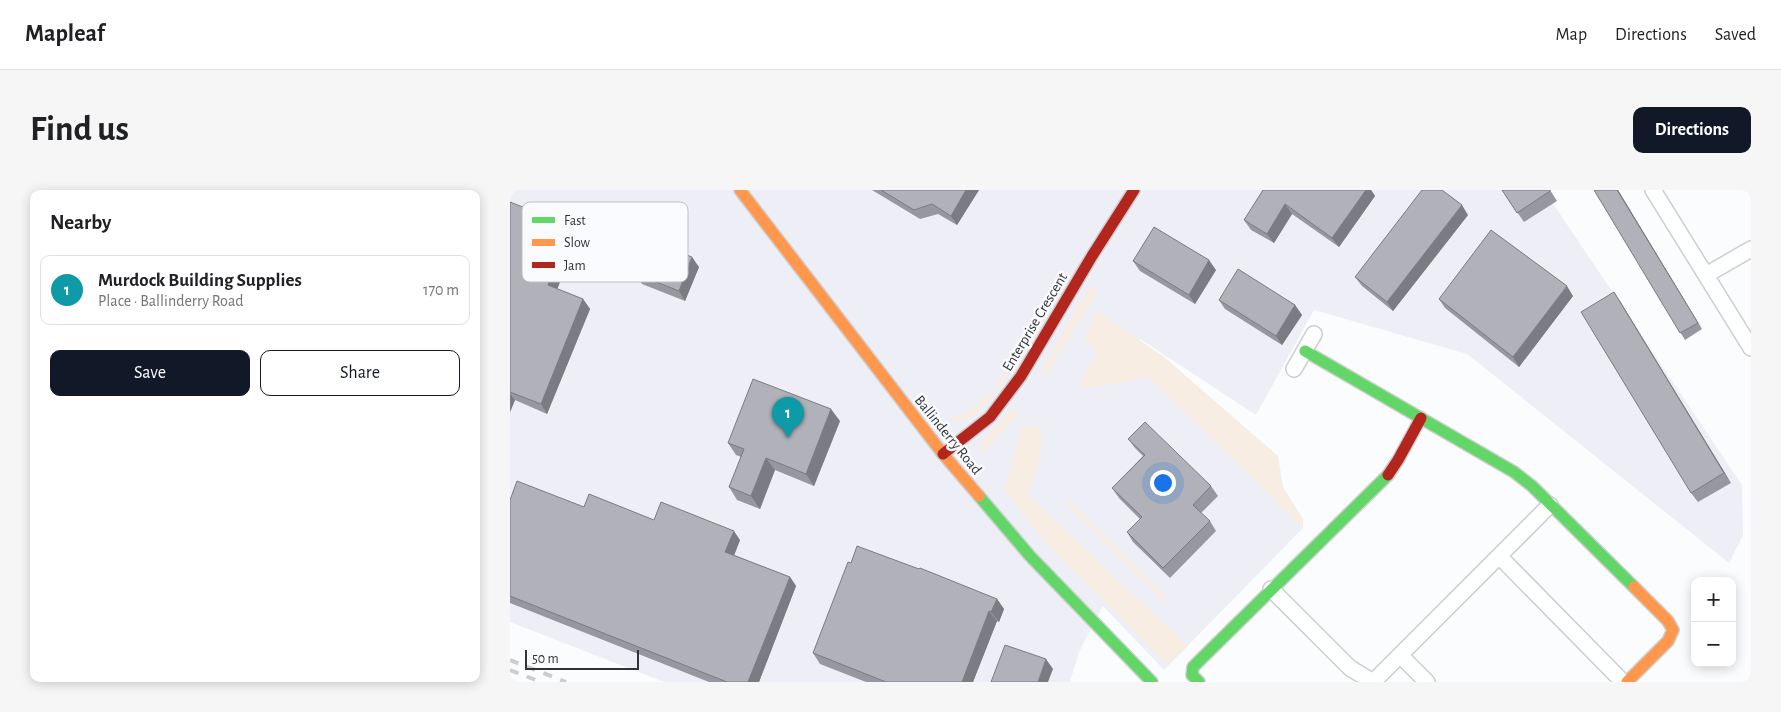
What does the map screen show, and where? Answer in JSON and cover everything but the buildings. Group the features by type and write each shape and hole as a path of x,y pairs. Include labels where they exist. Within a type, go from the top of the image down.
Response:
{"street":[{"name":"Ballinderry Road","path":"740,190 943,454 1030,556 1152,682"},
{"name":"Enterprise Crescent","path":"943,454 990,418 1021,376 1092,256 1134,190"},
{"path":"1653,190 1751,348"},
{"path":"1706,274 1751,249"},
{"path":"1294,370 1314,334"},
{"path":"1305,351 1514,472 1532,486 1668,621 1673,630 1668,641 1626,682"},
{"path":"1199,682 1192,675 1194,667 1271,589 1385,479 1398,460 1421,418"},
{"path":"1271,589 1350,668 1373,682 1550,505"},
{"path":"1499,556 1623,682"},
{"path":"1400,654 1427,682"}],"shaded area":[{"path":"510,190 1544,190 1742,485 1743,535 1729,563 1467,354 1314,310 1256,415 1140,339 1128,356 1303,528 1164,670 1103,606 1079,652 1070,682 664,682 510,622"},
{"path":"1090,287 1098,291 1043,379 1043,366"},
{"path":"1096,310 1164,357 1278,456 1283,487 1303,519 1303,528 1148,376 1127,382 1086,388 1080,383 1097,353 1085,339"},
{"path":"1025,344 1026,348 999,389 996,385"},
{"path":"992,392 996,393 973,417 954,421 948,417 968,413"},
{"path":"1012,409 1018,414 984,452 978,446"},
{"path":"1022,426 1041,427 1041,453 1028,495 1188,646 1168,665 1047,544 1004,489"},
{"path":"1071,502 1167,597 1165,600 1162,600 1067,505"}],"railway":[{"path":"510,660 566,682"},
{"path":"510,670 541,682"}],"traffic: fast":[{"path":"1305,351 1514,472 1532,486 1634,587"},
{"path":"1199,682 1192,675 1193,667 1388,475"},
{"path":"979,496 1030,556 1152,682"}],"traffic: slow":[{"path":"740,190 943,454 979,496"},
{"path":"1627,682 1668,641 1673,630 1668,621 1634,587"}],"traffic: jam":[{"path":"943,454 990,417 1021,376 1092,256 1134,190"},
{"path":"1388,475 1421,418"}],"place":[{"name":"Murdock Building Supplies","path":"788,438"}]}
